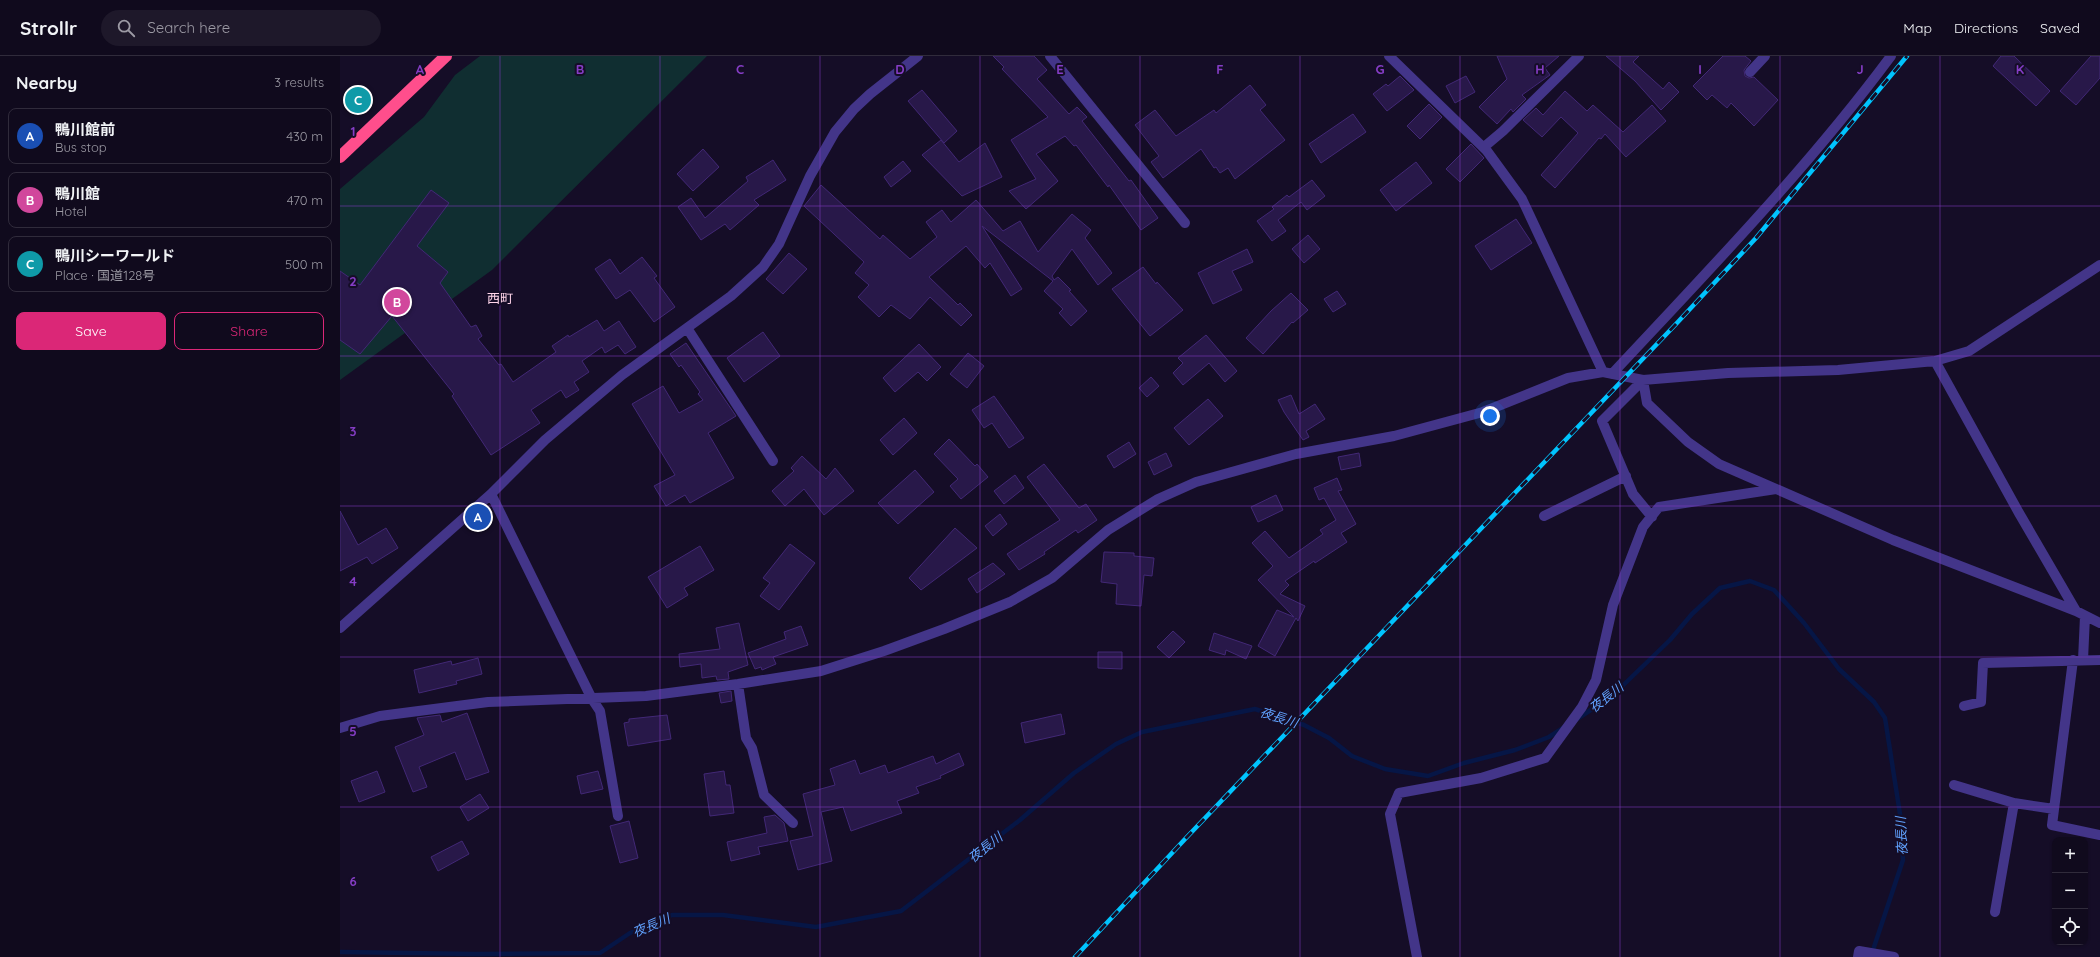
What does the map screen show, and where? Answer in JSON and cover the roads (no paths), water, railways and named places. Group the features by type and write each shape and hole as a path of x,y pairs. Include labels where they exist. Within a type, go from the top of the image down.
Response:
{"highway":[{"path":"340,157 446,56"}],"street":[{"path":"340,628 491,494 545,440 622,375 731,296 771,258 786,230 823,151 835,132 844,120 870,94 918,56"},
{"path":"1050,56 1185,224"},
{"path":"1389,56 1484,148 1522,199 1608,373"},
{"path":"1484,148 1579,56"},
{"path":"1750,72 1765,56"},
{"path":"1608,373 1735,243 1834,130 1890,56"},
{"path":"340,728 380,716 488,702 646,696 738,684 828,668 929,635 1010,602 1052,578 1108,530 1158,500 1196,482 1296,454 1402,434 1484,412 1568,378 1608,373 1643,380 1728,373 1838,370 1935,361 1969,351 2100,265"},
{"path":"687,328 773,461"},
{"path":"1935,361 2019,513 2081,613 2078,660 2052,825 2100,835"},
{"path":"1643,380 1602,421 1633,494 1652,517"},
{"path":"1643,380 1648,403 1688,442 1719,464 1893,540 2081,613 2100,623"},
{"path":"1544,516 1626,476"},
{"path":"1417,957 1390,814 1399,793 1481,778 1545,758 1576,715 1596,680 1613,605 1643,527 1659,507 1776,489"},
{"path":"491,494 592,699 600,711 618,816"},
{"path":"1964,706 1980,702 1983,662 2100,660"},
{"path":"738,684 746,738 752,748 764,795 793,823"},
{"path":"1954,785 2014,803 2054,809"},
{"path":"1995,912 2014,803"},
{"path":"1862,954 1883,954 1894,957"}],"waterway":[{"name":"夜長川","path":"1577,719 1612,696 1670,640 1692,614 1720,588 1750,581 1774,590 1804,623 1839,669 1874,702 1885,718 1900,814 1903,860 1872,953"},
{"name":"夜長川","path":"340,952 475,954 600,953 630,933 672,915 723,915 816,927 901,911 1020,820 1074,773 1116,744 1142,732 1255,709 1304,725 1329,738 1352,756 1385,769 1428,776 1464,763 1515,750 1549,737 1563,728"}],"railway":[{"path":"1075,957 1186,838 1676,324 1756,238 1907,56"}],"place":[{"name":"鴨川シーワールド","path":"358,100"},
{"name":"鴨川館","path":"397,302"},
{"name":"鴨川館前","path":"478,517"}],"district":[{"name":"西町","path":"500,298"}]}
